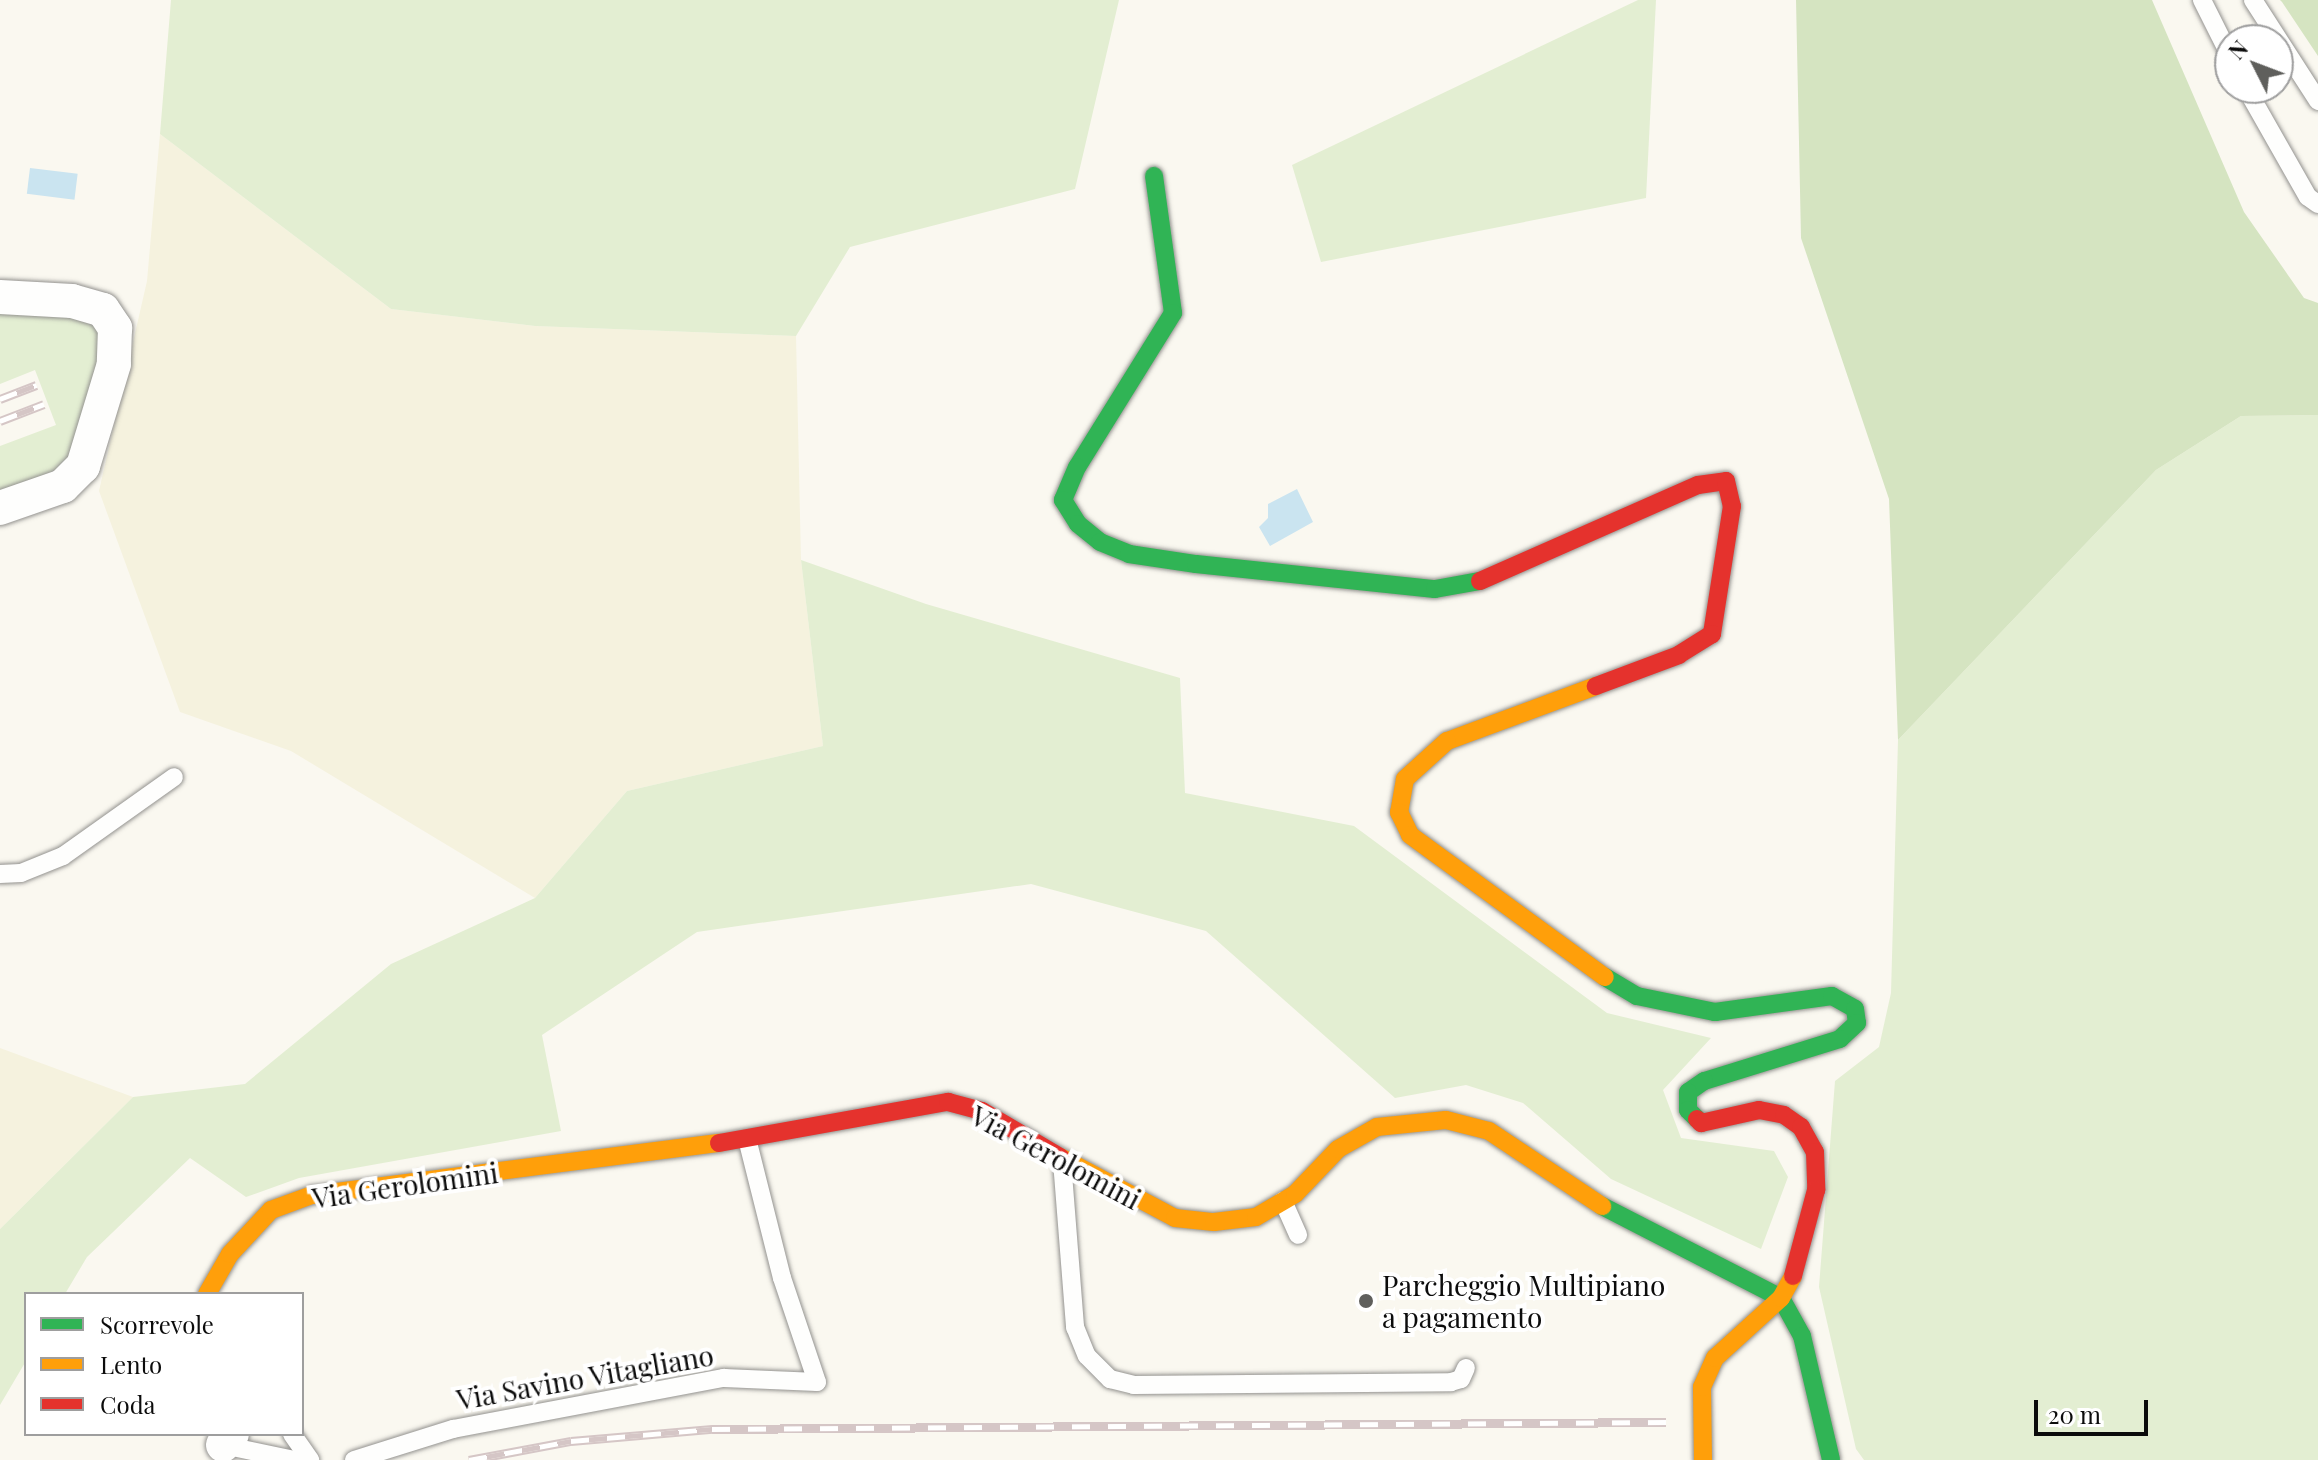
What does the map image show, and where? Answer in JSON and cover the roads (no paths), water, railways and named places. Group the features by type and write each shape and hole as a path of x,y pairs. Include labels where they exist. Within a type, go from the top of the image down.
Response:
{"street":[{"path":"1154,176 1173,313 1077,467 1063,500 1078,524 1100,542 1129,554 1196,564 1435,589 1473,584 1698,485 1726,481 1732,506 1712,634 1679,655 1447,741 1405,779 1399,812 1410,835 1593,970 1637,996 1715,1012 1832,996 1855,1009 1857,1023 1840,1039 1704,1081 1688,1092 1688,1110 1701,1123 1759,1110 1784,1115 1801,1127 1815,1152 1816,1190 1806,1238 1781,1298 1715,1358 1702,1387 1703,1460"},
{"path":"0,297 72,301 103,310 115,328 115,340 114,364 83,466 63,486 0,508"},
{"name":"Via Gerolomini","path":"208,1292 230,1254 271,1210 312,1195 747,1139 948,1102 982,1111 1061,1158 1175,1218 1214,1222 1256,1217 1283,1201 1338,1149 1377,1127 1446,1120 1489,1131 1627,1223 1781,1298"},
{"path":"1781,1298 1802,1336 1831,1460"}],"lane":[{"path":"2202,0 2214,24"},
{"path":"2253,0 2318,101"},
{"path":"2255,104 2308,197 2318,204"},
{"path":"0,874 21,873 63,856 174,777"},
{"name":"Via Savino Vitagliano","path":"354,1460 453,1429 724,1378 817,1382 782,1278 747,1139"},
{"path":"1061,1158 1075,1327 1087,1356 1110,1379 1134,1385 1451,1382 1461,1379 1466,1368"},
{"path":"1283,1201 1298,1235"},
{"path":"293,1436 310,1460"},
{"path":"227,1440 294,1460"}],"water":[{"path":"30,168 78,174 74,200 27,194"},
{"path":"1297,489 1313,522 1270,546 1259,527 1268,518 1268,504"}],"railway":[{"path":"0,399 36,385"},
{"path":"0,421 44,404"},
{"path":"469,1460 571,1441 712,1429 1666,1422"}],"place":[{"name":"Parcheggio Multipiano a pagamento","path":"1366,1301"}]}
